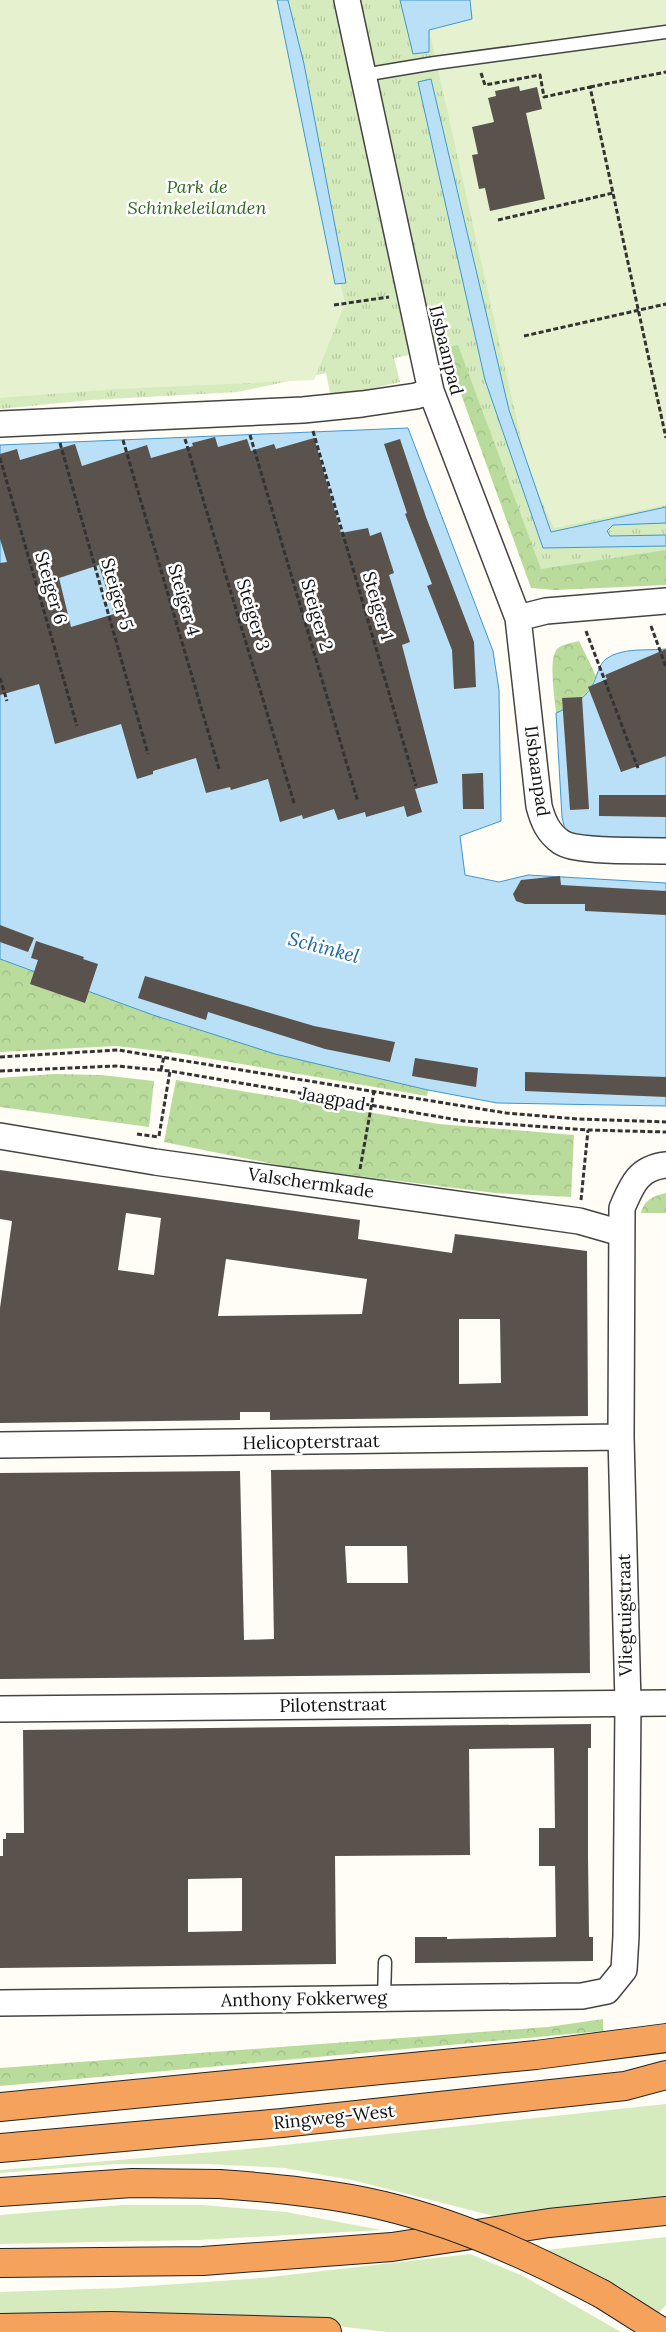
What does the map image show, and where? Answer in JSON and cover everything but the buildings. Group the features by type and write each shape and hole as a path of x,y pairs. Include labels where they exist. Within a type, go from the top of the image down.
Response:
{"highway":[{"path":"0,2108 536,2055 666,2038"},
{"name":"Ringweg-West","path":"0,2148 282,2123 625,2086 666,2075"},
{"path":"625,2086 666,2084"},
{"path":"0,2192 132,2183 219,2184 286,2189 333,2196 417,2215 481,2236 543,2263 602,2294 662,2332"},
{"path":"0,2263 203,2260 392,2247 549,2223 666,2211"},
{"path":"0,2328 111,2326 327,2332"}],"street":[{"name":"IJsbaanpad","path":"347,0 431,391 518,618 535,779 544,824 562,843 576,848 666,851"},
{"name":"IJsbaanpad","path":"0,424 294,410 371,403 416,396 431,391"},
{"path":"518,618 546,611 666,601"},
{"name":"Valschermkade","path":"0,1136 155,1162 579,1221 621,1233"},
{"path":"621,1233 622,1208 635,1180 653,1167 666,1166"},
{"name":"Vliegtuigstraat","path":"607,1992 624,1970 626,1936 628,1703 621,1437 621,1233"},
{"name":"Helicopterstraat","path":"0,1445 621,1437"},
{"name":"Pilotenstraat","path":"0,1709 666,1703"},
{"name":"Anthony Fokkerweg","path":"0,2003 582,1996 607,1992"}],"lane":[{"path":"363,75 445,61 666,32"},
{"path":"384,1999 385,1962"}],"path":[{"path":"477,57 485,85 540,75 544,97 666,72"},
{"path":"590,87 666,438"},
{"path":"498,220 614,193"},
{"path":"334,305 394,296"},
{"path":"524,336 666,304"},
{"name":"Steiger 1","path":"314,433 416,786"},
{"name":"Steiger 3","path":"185,436 294,802"},
{"name":"Steiger 2","path":"250,436 358,802"},
{"name":"Steiger 4","path":"123,439 219,769"},
{"name":"Steiger 5","path":"60,442 148,754"},
{"name":"Steiger 6","path":"0,458 76,726"},
{"path":"577,608 638,768"},
{"path":"660,649 666,667"},
{"path":"0,678 7,701"},
{"path":"0,1057 118,1050 164,1056 506,1114 666,1122"},
{"path":"161,1070 164,1056"},
{"name":"Jaagpad","path":"0,1071 116,1066 161,1070 464,1121 588,1130 666,1132"},
{"path":"155,1162 170,1071"},
{"path":"356,1190 374,1091"},
{"path":"579,1221 588,1130"}],"green space":[{"name":"Park de Schinkeleilanden","path":"0,0 666,0 666,550 541,569 458,345 394,358 400,382 331,398 326,373 238,392 91,400 0,409"},
{"path":"0,0 277,0 345,304 314,380 117,389 0,398"},
{"path":"462,0 666,0 666,505 554,528 528,470 428,25"},
{"path":"412,138 666,546 666,585 555,590 531,588 457,383"},
{"path":"579,641 596,676 589,689 580,699 556,713 552,670 554,654 562,646"},
{"path":"0,959 153,1015 275,1054 428,1090 427,1096 177,1053 116,1046 0,1052"},
{"path":"54,1074 101,1075 154,1081 149,1127 0,1107 0,1078"},
{"path":"176,1080 439,1124 574,1135 571,1197 495,1193 294,1168 164,1142"},
{"path":"666,1193 666,1213 641,1213 644,1205 650,1199"},
{"path":"603,2019 603,2031 0,2086 0,2068 548,2027"},
{"path":"666,2104 666,2197 494,2216 352,2180 285,2168 209,2164 115,2164 0,2173 0,2170 237,2150"},
{"path":"123,2205 202,2205 286,2212 381,2230 197,2240 0,2244 0,2215"},
{"path":"666,2237 666,2305 659,2313 545,2250"},
{"path":"470,2254 523,2276 621,2332 387,2332 304,2322 0,2321 0,2292 119,2288 262,2278"}],"water":[{"path":"277,0 288,0 304,64 346,283 335,284"},
{"path":"400,0 470,0 472,19 429,30 429,52 413,54"},
{"path":"431,79 509,410 551,532 666,507 666,523 613,525 607,531 610,536 666,535 666,546 543,548 485,380 418,82"},
{"name":"Schinkel","path":"408,428 493,651 499,690 501,821 460,836 465,875 499,882 528,875 666,883 666,1106 497,1103 428,1090 275,1054 153,1015 0,959 0,445"},
{"path":"666,649 666,844 574,837 565,830 562,817 556,713 571,706 585,695 592,686 601,665 606,659 627,651"}]}
